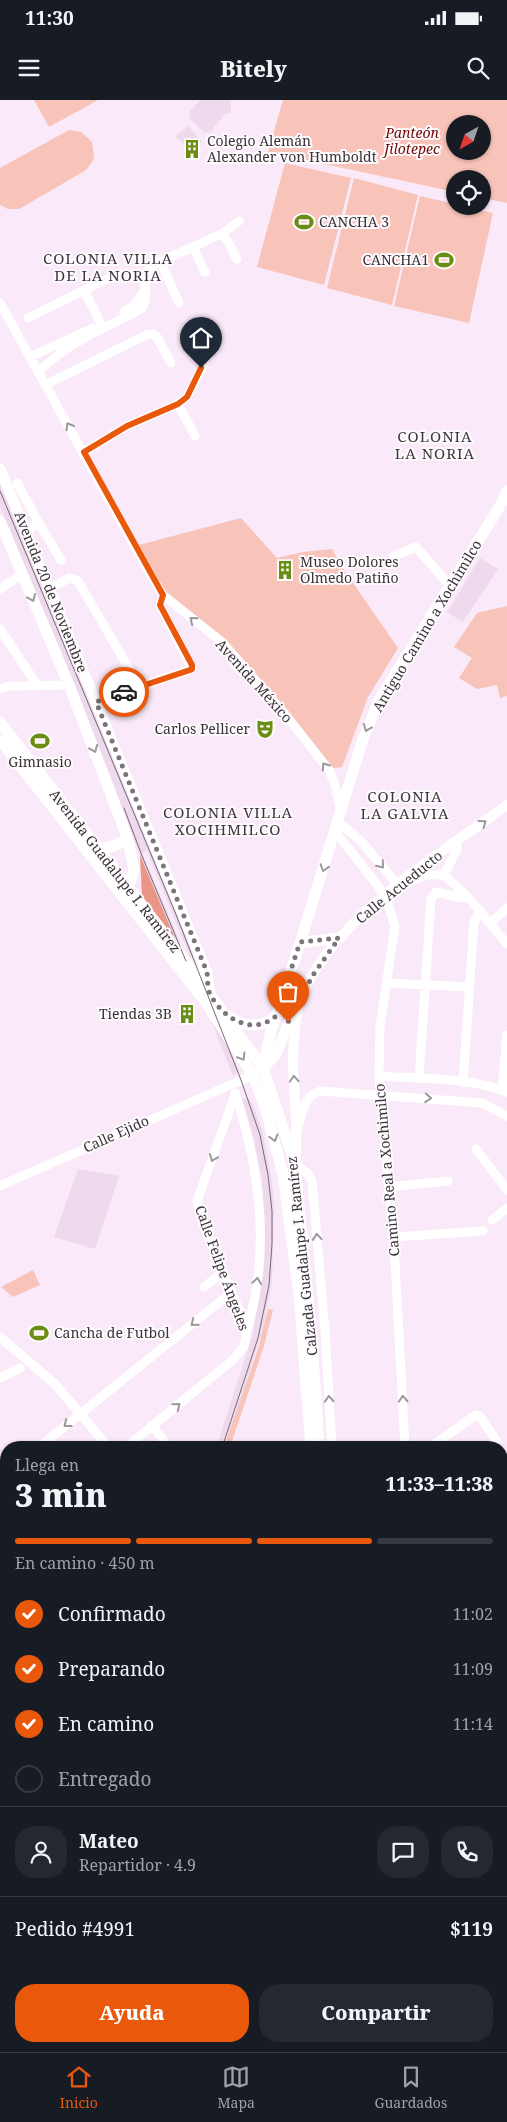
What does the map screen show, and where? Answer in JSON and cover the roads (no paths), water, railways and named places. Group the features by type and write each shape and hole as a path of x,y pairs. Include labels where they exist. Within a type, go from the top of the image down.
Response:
{"main road":[{"name":"Avenida 20 de Noviembre","path":"0,469 207,972 210,994"},
{"name":"Antiguo Camino a Xochimilco","path":"263,1068 270,1035 362,742 379,700 506,496"},
{"name":"Avenida 20 de Noviembre","path":"0,521 69,685 128,839 132,851 134,870 127,894"},
{"name":"Avenida Guadalupe I. Ramírez","path":"0,722 98,849 127,894 213,1012 253,1075"},
{"name":"Avenida Guadalupe I. Ramírez","path":"0,740 210,994 263,1068"},
{"path":"98,849 114,846 128,839"},
{"path":"300,942 339,938"},
{"path":"253,1075 263,1068 276,1054 288,1022 300,1001"},
{"path":"224,1013 245,1025 259,1025 269,1022 276,1016"},
{"name":"Calzada Guadalupe I. Ramírez","path":"263,1068 295,1163 312,1339 319,1441"},
{"name":"Calzada Guadalupe I. Ramírez","path":"253,1075 266,1110 283,1174 299,1294 310,1441"}],"street":[{"path":"86,335 100,324 142,308 146,302 144,291 146,270 160,261 223,233 239,221"},
{"path":"223,233 237,260"},
{"path":"193,247 205,272"},
{"path":"160,261 179,303"},
{"path":"28,318 119,273"},
{"path":"84,290 100,324"},
{"name":"Avenida México","path":"0,303 163,595 222,642 285,714 329,770 335,785 338,821"},
{"path":"30,357 62,346 115,319"},
{"path":"45,385 148,334 153,334 157,337 171,363"},
{"path":"84,452 127,426 178,404 187,397 216,340"},
{"path":"38,373 62,346"},
{"path":"178,404 195,436"},
{"path":"17,483 62,560"},
{"path":"26,531 39,522"},
{"path":"394,556 416,548 450,586"},
{"path":"0,589 22,574"},
{"path":"49,589 69,578 78,580 131,672"},
{"path":"96,702 192,669 160,605 163,595"},
{"path":"0,629 37,685"},
{"path":"0,689 10,686 69,685"},
{"name":"Calle Acueducto","path":"295,1163 297,1129 293,1052 300,1001 313,975 339,938 385,896 507,805"},
{"path":"338,821 360,840 398,885 427,875 444,875 481,911 507,944"},
{"name":"Camino Real a Xochimilco","path":"338,821 385,896 395,926 380,1026 379,1076 393,1237 405,1441"},
{"path":"444,875 457,849 457,842"},
{"path":"419,1079 431,899 436,892 462,898 468,897"},
{"path":"491,922 507,908"},
{"path":"463,1082 474,922 481,911"},
{"path":"387,983 469,987"},
{"path":"379,1076 463,1082 492,1086 505,1091 507,1035"},
{"name":"Calle Ejido","path":"0,1186 253,1075"},
{"path":"232,1084 245,1123 258,1188 260,1238 257,1279 248,1329"},
{"path":"297,1129 307,1098 314,1092 321,1091 482,1103 507,1116"},
{"name":"Calle Felipe Ángeles","path":"152,1425 239,1355 244,1346 248,1329 202,1220 197,1200 235,1095"},
{"path":"476,1149 507,1190"},
{"path":"295,1163 307,1173 312,1181 325,1331 332,1441"},
{"path":"388,1187 448,1182"},
{"path":"492,1220 507,1208"},
{"path":"393,1237 483,1231"},
{"path":"204,1287 223,1272"},
{"path":"47,1441 232,1292"},
{"path":"0,1337 54,1384 103,1441"},
{"path":"0,1378 20,1368"},
{"path":"439,1441 476,1415 480,1416 496,1441"},
{"path":"133,1441 152,1425 164,1441"}],"tram line":[{"path":"0,491 175,912 241,1080 260,1135 268,1175 272,1211 269,1285 258,1338 224,1441"},
{"path":"124,808 186,961"}],"place":[{"name":"Colegio Alemán Alexander von Humboldt","path":"192,149"},
{"name":"CANCHA 3","path":"304,222"},
{"name":"CANCHA1","path":"444,260"},
{"name":"Museo Dolores Olmedo Patiño","path":"285,570"},
{"name":"Carlos Pellicer","path":"265,729"},
{"name":"Gimnasio","path":"40,741"},
{"name":"Tiendas 3B","path":"187,1014"},
{"name":"Cancha de Futbol","path":"39,1333"}],"district":[{"name":"COLONIA VILLA DE LA NORIA","path":"108,268"},
{"name":"COLONIA LA NORIA","path":"435,446"},
{"name":"COLONIA LA GALVIA","path":"405,806"},
{"name":"COLONIA VILLA XOCIHMILCO","path":"228,822"}],"park label":[{"name":"Panteón Jilotepec","path":"412,142"}]}
